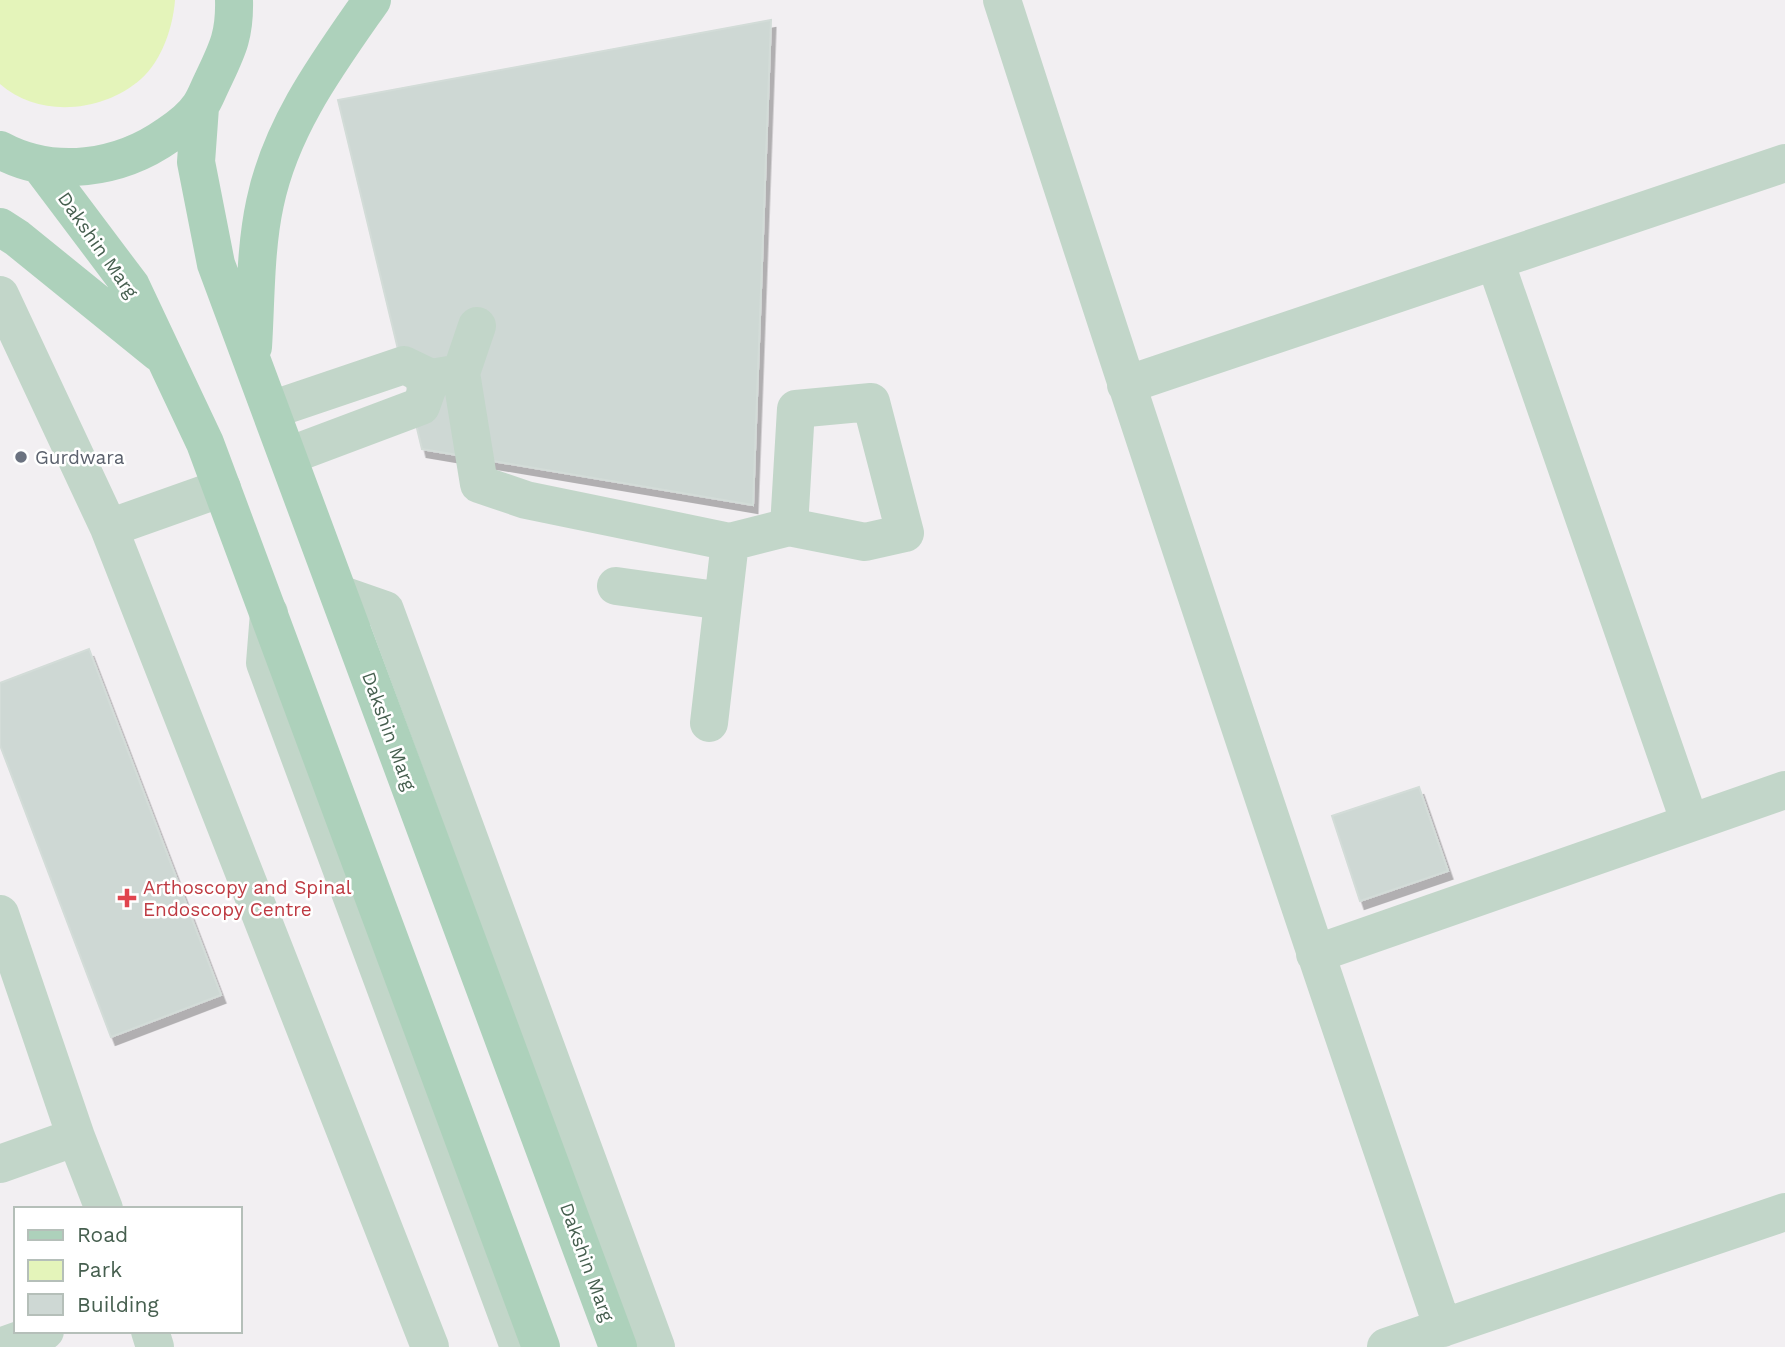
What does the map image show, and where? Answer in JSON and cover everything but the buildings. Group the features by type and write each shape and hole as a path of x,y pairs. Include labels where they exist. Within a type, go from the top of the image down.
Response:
{"main road":[{"path":"253,361 265,201 291,125 334,53 372,0"},
{"path":"0,150 40,164 65,168 107,164 150,148 182,126 200,107 231,42 242,6"},
{"name":"Dakshin Marg","path":"200,107 196,162 216,264 618,1347"},
{"name":"Dakshin Marg","path":"40,164 131,286 205,443 541,1347"},
{"path":"0,228 17,238 166,359"}],"street":[{"path":"1002,0 1126,385 1315,954 1443,1328"},
{"path":"1126,385 1785,163"},
{"path":"1495,261 1690,823"},
{"path":"0,295 110,527 430,1347"},
{"path":"288,456 421,405 446,376 477,326"},
{"path":"271,410 404,365 446,376"},
{"path":"446,376 479,484 526,500 730,542 789,527"},
{"path":"110,527 222,488"},
{"path":"709,723 730,542"},
{"path":"616,586 723,601"},
{"path":"339,594 385,610 656,1347"},
{"path":"268,613 265,663 519,1347"},
{"path":"1315,954 1785,790"},
{"path":"0,914 76,1137 103,1207"},
{"path":"0,1164 76,1137"},
{"path":"1386,1347 1785,1212"},
{"path":"0,1347 39,1333"}],"green space":[{"path":"0,0 175,0 165,42 155,62 141,79 109,99 71,107 33,103 0,84"}],"place":[{"name":"Gurdwara","path":"21,457"},
{"name":"Arthoscopy and Spinal Endoscopy Centre","path":"127,898"}]}
